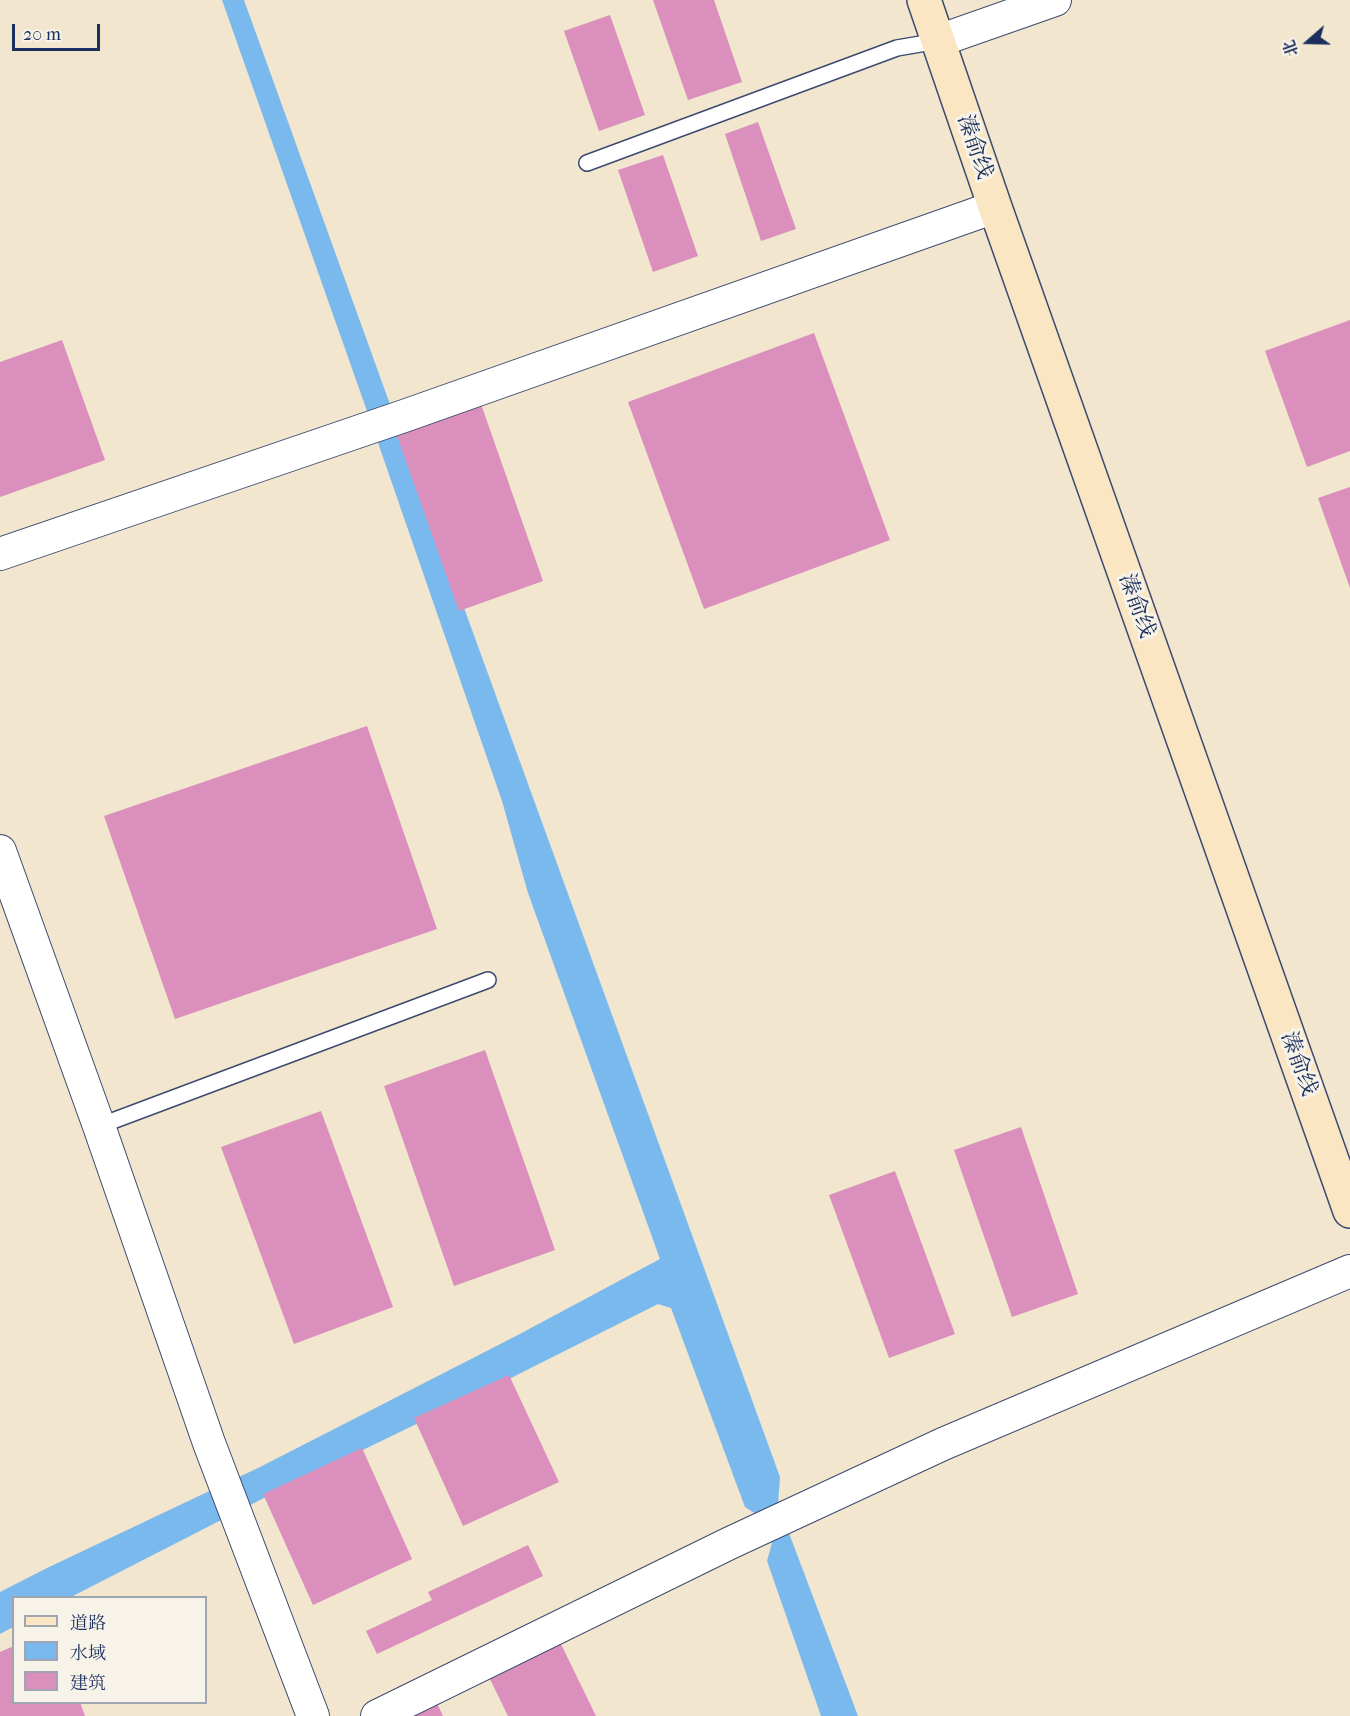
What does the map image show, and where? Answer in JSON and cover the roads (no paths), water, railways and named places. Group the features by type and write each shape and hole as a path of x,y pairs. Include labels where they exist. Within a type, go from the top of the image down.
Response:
{"main road":[{"name":"溱俞线","path":"924,0 994,207 1347,1192"}],"street":[{"path":"938,40 1055,0"},
{"path":"0,554 405,416 994,207"},
{"path":"0,851 99,1125 209,1443 314,1716"},
{"path":"377,1716 730,1544 943,1444 1350,1271"}],"lane":[{"path":"587,163 897,48 938,40"},
{"path":"99,1125 488,980"}],"water":[{"path":"222,0 244,0 780,1477 778,1504 858,1716 821,1716 767,1561 772,1543 762,1518 745,1507 671,1308 658,1304 268,1496 73,1596 12,1596 12,1628 0,1634 0,1592 260,1467 516,1336 660,1259 528,893 502,801"}]}
